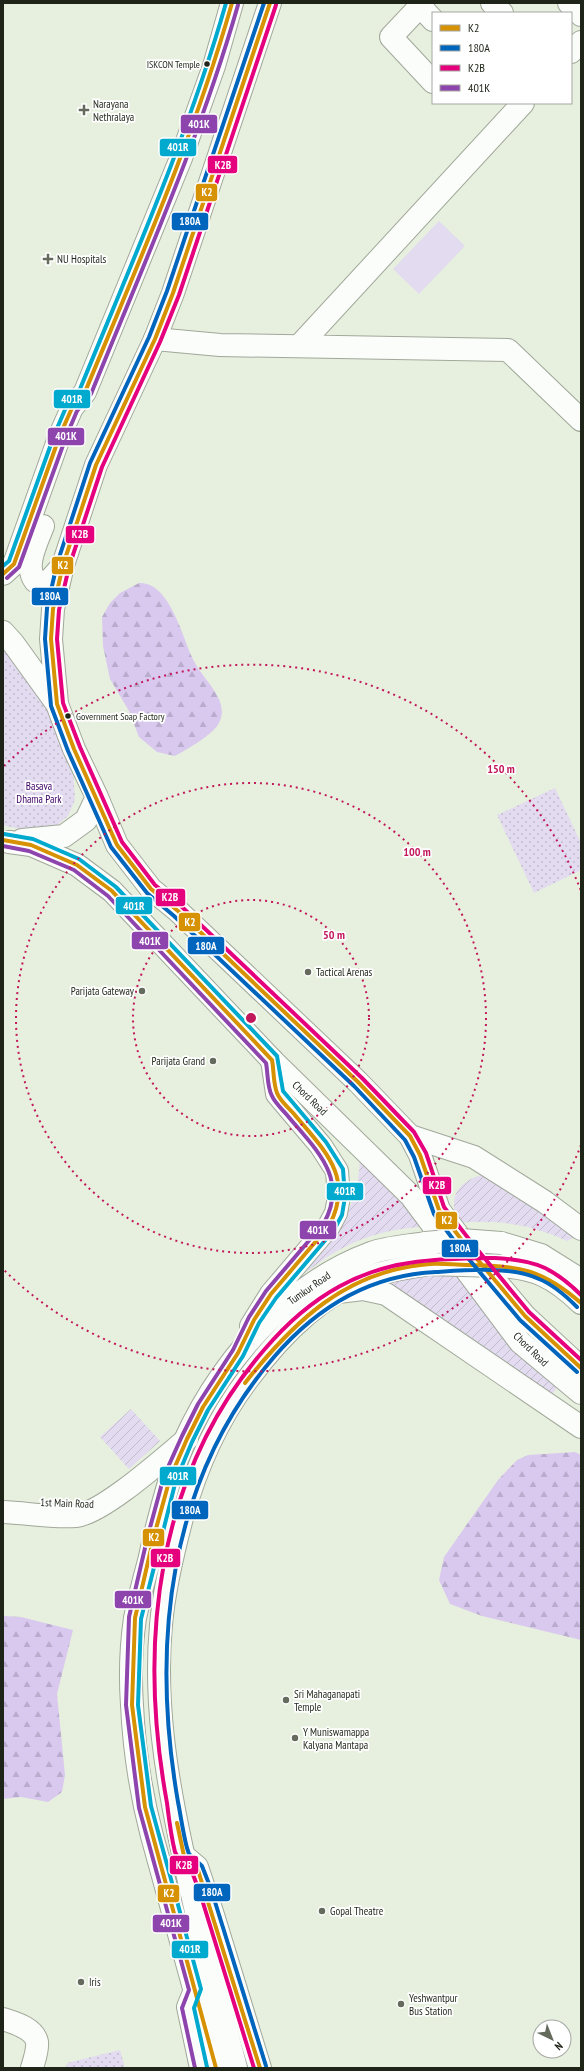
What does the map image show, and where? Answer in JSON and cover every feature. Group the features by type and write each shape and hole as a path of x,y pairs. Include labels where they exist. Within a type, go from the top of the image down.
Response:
{"main road":[{"path":"63,565 48,582 35,581 31,576 30,566 83,412 85,392 181,158 214,66 232,3"},
{"path":"270,3 173,293 154,339 96,465 63,565 53,609 50,639 57,704 74,749 97,797 117,845 151,889 178,911 352,1076 410,1136 420,1155 439,1210 525,1316 581,1368"},
{"path":"492,3 501,12"},
{"path":"569,3 581,15"},
{"path":"425,10 391,37 432,81"},
{"path":"572,36 581,27"},
{"path":"572,51 581,42"},
{"path":"300,345 522,104"},
{"path":"154,339 220,344 508,350 581,420"},
{"path":"3,574 14,564 60,435 72,408 85,392"},
{"path":"3,632 13,643 57,704"},
{"path":"6,841 64,836 86,820 97,797"},
{"name":"Chord Road","path":"6,841 32,845 77,865 112,891 272,1060 411,1196 520,1342 581,1394"},
{"path":"238,1352 254,1320 271,1294 329,1226 336,1213 339,1197 337,1171 321,1146 277,1094 272,1060"},
{"path":"410,1136 474,1157 545,1202 581,1229"},
{"name":"Tumkur Road","path":"216,2068 201,2017 144,1800 132,1706 135,1618 154,1536 170,1478 186,1440 203,1407 238,1352 268,1319 296,1296 336,1270 372,1253 425,1243 461,1240 501,1243 541,1255 581,1280"},
{"name":"Tumkur Road","path":"236,2068 190,1890 167,1774 162,1737 160,1691 161,1624 175,1543 192,1484 210,1440 230,1403 260,1363 296,1323 327,1298 370,1277 428,1264 516,1266 536,1271 556,1282 581,1303"},
{"path":"338,1292 363,1289 386,1294 581,1427"},
{"path":"102,1505 129,1487 186,1440"},
{"name":"1st Main Road","path":"3,1499 47,1503 102,1505"},
{"name":"1st Main Road","path":"3,1512 78,1516 102,1505"},
{"path":"184,1856 197,1867 260,2068"},
{"path":"195,1990 188,2008 201,2068"},
{"path":"3,2019 25,2028 33,2035 37,2042 32,2068"}],"green space":[{"path":"439,221 465,246 419,294 393,269"},
{"path":"139,583 150,585 159,591 167,601 174,613 194,661 214,690 221,706 222,714 219,723 212,732 175,756 157,752 139,737 129,711 110,679 103,646 102,617 110,603 120,593"},
{"name":"Basava Dhama Park","path":"3,644 52,709 73,770 75,800 68,816 52,829 28,831 3,825"},
{"path":"555,788 581,843 581,870 534,893 497,815"},
{"path":"360,1150 423,1227 391,1231 362,1239 348,1245 321,1261 308,1271 305,1266 329,1242 339,1229 347,1214 357,1184"},
{"path":"484,1174 579,1234 567,1241 554,1235 514,1224 487,1222 459,1223 455,1214 454,1205 457,1191 468,1181"},
{"path":"461,1270 560,1384 549,1398 383,1286 407,1277"},
{"path":"131,1409 160,1441 129,1469 100,1437"},
{"path":"575,1452 581,1455 581,1640 482,1616 450,1604 439,1580 444,1557 498,1480 517,1460 528,1455"},
{"path":"3,1616 21,1617 73,1630 57,1694 65,1775 62,1792 48,1802 21,1797 3,1799"},
{"path":"120,2050 125,2068 66,2068 67,2063"}],"transit line":[{"name":"401R","path":"3,566 9,561 55,433 67,405 80,389 139,246 177,150 211,53 226,3"},
{"name":"K2","path":"3,574 14,564 60,435 72,408 85,392 145,248 183,151 217,53 232,3"},
{"name":"180A","path":"264,3 167,291 149,337 90,463 57,564 47,608 45,639 51,706 68,751 111,847 147,893 174,916 354,1086 405,1140 414,1157 434,1214 462,1251 520,1320 577,1372"},
{"name":"K2","path":"270,3 173,293 155,339 96,465 63,565 53,609 51,639 57,704 74,749 117,845 151,889 178,911 358,1082 410,1136 420,1155 439,1210 467,1247 525,1316 581,1368"},
{"name":"401K","path":"7,578 19,567 66,437 77,411 91,394 170,201 206,104 238,5"},
{"name":"K2B","path":"276,5 179,295 160,342 102,467 69,567 59,610 57,639 63,703 80,747 122,842 155,885 182,907 362,1078 414,1132 426,1153 444,1207 529,1312 581,1360"},
{"name":"401R","path":"4,834 33,839 79,859 116,887 277,1056 283,1091 326,1142 343,1169 345,1197 342,1215 334,1230 276,1298 259,1323 243,1356 208,1410 192,1442 176,1480 141,1619 138,1705 151,1806 201,1989 194,2008 207,2067"},
{"name":"K2","path":"3,840 31,845 77,865 112,891 272,1060 278,1096 325,1152 337,1179 339,1193 336,1209 329,1226 271,1294 254,1320 238,1353 203,1407 187,1439 170,1478 154,1536 135,1618 132,1705 145,1807 216,2068"},
{"name":"401K","path":"3,846 29,851 74,870 108,896 266,1063 269,1088 273,1099 318,1152 331,1178 333,1192 331,1207 324,1223 266,1291 249,1317 233,1350 198,1404 182,1436 164,1476 148,1535 129,1617 126,1705 139,1808 189,1990 182,2008 195,2068"},
{"name":"K2B","path":"254,2068 200,1893 192,1872 180,1861 175,1852 170,1828 158,1743 155,1683 156,1623 164,1564 178,1507 199,1452 227,1399 264,1350 300,1314 319,1299 340,1286 361,1276 384,1268 409,1263 462,1258 506,1259 545,1268 564,1280 581,1295"},
{"name":"K2","path":"245,1383 283,1339 325,1302 348,1288 373,1276 400,1268 430,1264 485,1265 515,1268 528,1271 553,1282 581,1303"},
{"name":"180A","path":"266,2066 211,1889 202,1866 189,1854 187,1848 178,1802 170,1743 167,1684 168,1625 176,1568 189,1511 210,1457 238,1405 274,1357 308,1323 346,1297 367,1287 412,1274 461,1270 516,1272 550,1284 577,1307"},
{"name":"K2","path":"177,1823 184,1856 197,1867 260,2068"}],"place":[{"name":"ISKCON Temple","path":"207,64"},
{"name":"Narayana Nethralaya","path":"84,110"},
{"name":"NU Hospitals","path":"48,259"},
{"name":"Government Soap Factory","path":"68,716"},
{"name":"Tactical Arenas","path":"308,972"},
{"name":"Parijata Gateway","path":"142,991"},
{"name":"Parijata Grand","path":"213,1061"},
{"name":"Sri Mahaganapati Temple","path":"286,1700"},
{"name":"Y Muniswamappa Kalyana Mantapa","path":"295,1738"},
{"name":"Gopal Theatre","path":"322,1911"},
{"name":"Iris","path":"81,1982"},
{"name":"Yeshwantpur Bus Station","path":"401,2004"}]}
